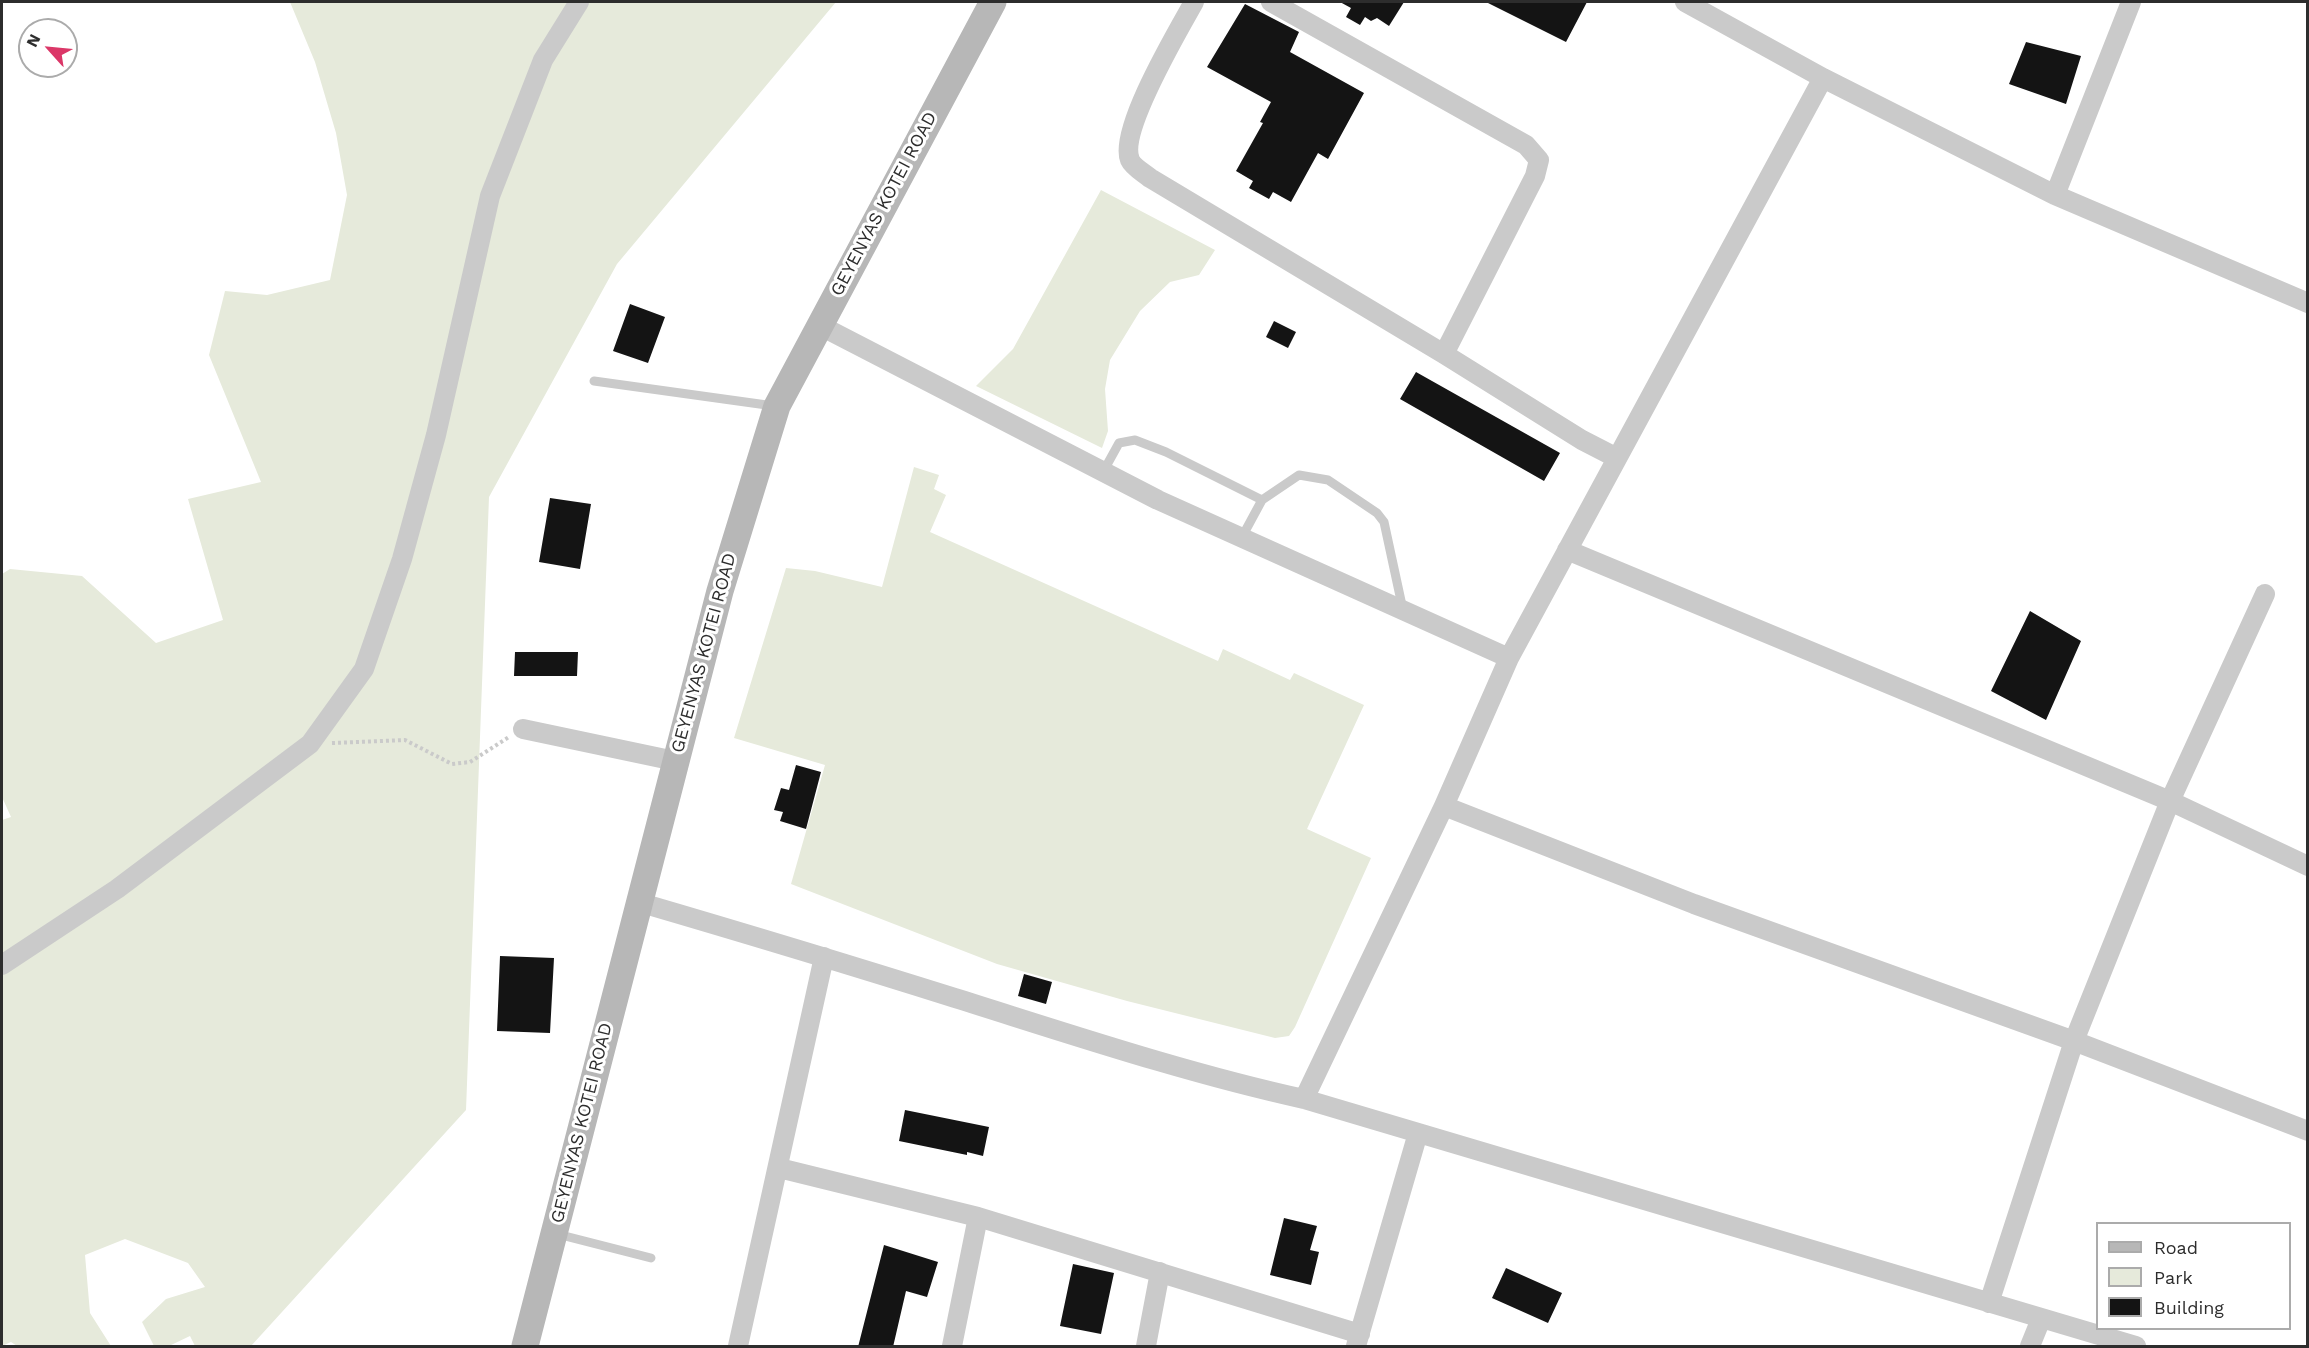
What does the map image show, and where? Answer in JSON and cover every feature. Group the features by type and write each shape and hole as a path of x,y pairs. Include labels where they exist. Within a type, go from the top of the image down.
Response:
{"street":[{"path":"2,965 117,889 310,744 364,669 402,559 433,447 490,196 543,60 579,2"},
{"name":"GEYENYAS KOTEI ROAD","path":"525,1347 720,591 777,406 993,2"},
{"path":"1194,2 1144,98 1130,131 1127,149 1130,162 1150,178 1444,354 1582,440 1617,458"},
{"path":"1271,2 1527,145 1539,159 1535,176 1444,354"},
{"path":"1685,2 1823,78 2055,195 2307,303"},
{"path":"2055,195 2131,2"},
{"path":"1304,1099 1444,806 1509,657 1823,78"},
{"path":"819,325 1158,500 1509,657"},
{"path":"1567,550 2170,801 2307,866"},
{"path":"1989,1303 2074,1041 2170,801 2265,594"},
{"path":"523,729 675,761"},
{"path":"1444,806 1694,904 2074,1041 2307,1131"},
{"path":"638,902 824,957 1081,1038 1242,1085 1304,1099 2136,1347"},
{"path":"738,1347 824,957"},
{"path":"779,1168 978,1217 1160,1272 1358,1340 1418,1133"},
{"path":"952,1347 978,1217"},
{"path":"1146,1347 1160,1272"},
{"path":"2030,1347 2041,1320"}],"lane":[{"path":"594,381 777,406"},
{"path":"1103,472 1119,444 1135,440 1166,452 1262,500"},
{"path":"1242,537 1262,500 1299,476 1313,476 1328,480 1377,513 1384,522 1403,610"},
{"path":"554,1233 651,1258"}],"path":[{"path":"310,744 405,740 452,764 470,762 523,729"}],"green space":[{"path":"290,2 836,2 617,264 489,497 466,1110 251,1346 195,1346 190,1336 169,1346 154,1346 142,1322 166,1299 205,1287 188,1263 125,1239 85,1255 90,1313 111,1346 17,1346 11,1342 2,1346 2,820 11,817 2,797 2,574 10,569 82,576 156,643 223,620 188,499 261,482 209,355 225,291 267,295 330,280 347,195 336,133 315,62"},
{"path":"1101,190 1215,250 1199,275 1170,282 1140,311 1110,360 1105,389 1108,431 1102,448 976,386 1013,349"},
{"path":"914,467 939,475 934,489 946,495 930,532 1218,661 1223,649 1290,680 1294,673 1364,705 1307,829 1371,858 1289,1036 1275,1038 1127,1001 997,964 791,884 825,765 734,738 786,568 815,571 882,587"}],"building":[{"path":"1340,2 1404,2 1389,26 1377,18 1371,21 1365,17 1360,25 1346,17 1351,8"},
{"path":"1486,2 1587,2 1566,42"},
{"path":"1245,4 1299,32 1290,52 1364,93 1328,159 1318,153 1291,202 1273,192 1269,199 1249,188 1253,181 1236,171 1263,123 1260,122 1271,102 1207,67"},
{"path":"2026,42 2081,56 2066,104 2009,84"},
{"path":"630,304 665,317 648,363 613,351"},
{"path":"1274,321 1296,332 1288,348 1266,337"},
{"path":"1416,372 1560,453 1544,481 1400,399"},
{"path":"550,498 591,504 580,569 539,562"},
{"path":"2030,611 2081,641 2046,720 1991,691"},
{"path":"515,652 578,652 577,676 514,676"},
{"path":"796,765 821,772 806,829 780,821 783,812 774,810 781,788 789,790"},
{"path":"500,956 554,958 550,1033 497,1031"},
{"path":"1024,974 1052,982 1046,1004 1018,996"},
{"path":"905,1110 989,1127 983,1156 967,1152 967,1155 899,1141"},
{"path":"1284,1218 1317,1226 1310,1250 1319,1252 1311,1285 1270,1275"},
{"path":"884,1245 938,1262 927,1297 906,1291 893,1347 858,1347"},
{"path":"1073,1264 1114,1273 1101,1334 1060,1326"},
{"path":"1506,1268 1562,1293 1548,1323 1492,1298"}]}
